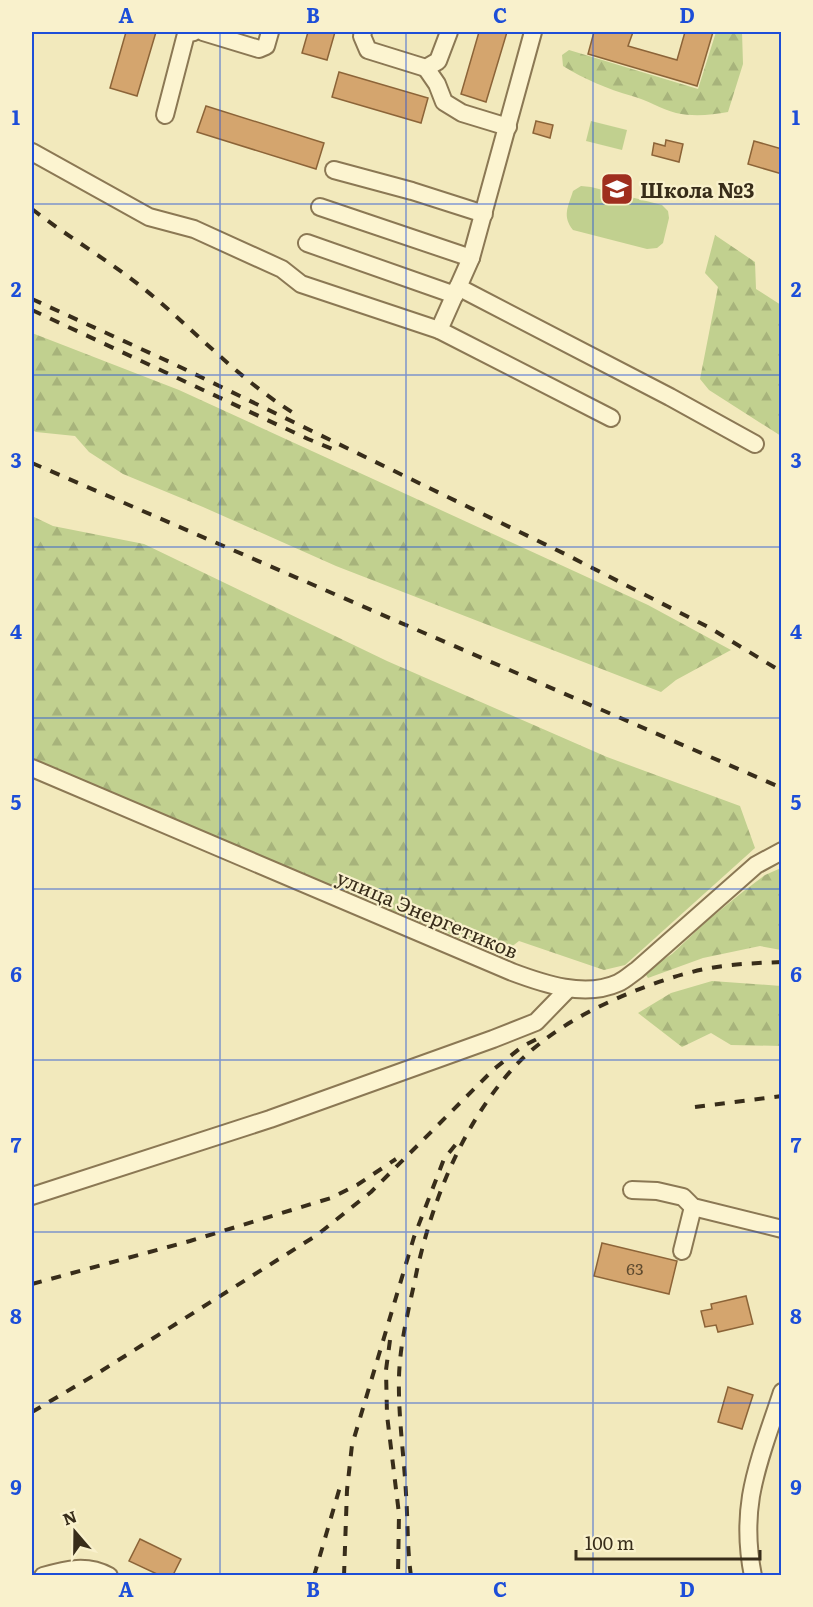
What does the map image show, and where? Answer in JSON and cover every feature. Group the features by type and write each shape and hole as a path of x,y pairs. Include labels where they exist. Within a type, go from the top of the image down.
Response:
{"street":[{"path":"165,115 186,34 194,32"},
{"path":"203,32 259,49 266,46 270,32"},
{"path":"363,32 362,36 368,50 426,68 437,84 444,102 462,113 508,127"},
{"path":"426,68 438,61 449,32"},
{"path":"439,330 471,258 533,32"},
{"path":"32,152 149,217 194,229 282,269 301,284 439,330 611,418"},
{"path":"334,170 412,191 484,214"},
{"path":"320,207 471,258"},
{"path":"306,243 457,291 670,397 755,444"},
{"name":"улица Энергетиков","path":"32,768 512,972 568,989 603,988 619,982 637,970 756,865 782,851"},
{"path":"32,1196 270,1119 493,1039 536,1022 568,989"},
{"path":"632,1190 657,1191 683,1197 693,1207 782,1229"},
{"path":"682,1251 693,1207"},
{"path":"753,1575 749,1534 750,1498 757,1467 782,1392"},
{"path":"43,1575 79,1568 98,1570 109,1575"}],"green space":[{"path":"716,32 742,32 743,64 728,112 702,115 676,113 596,83 563,66 562,55 569,50 698,89"},
{"path":"591,121 627,130 622,150 586,141"},
{"path":"581,186 662,205 668,211 669,218 663,243 657,248 647,249 573,230 567,211 573,191"},
{"path":"715,235 755,262 756,289 781,305 781,436 709,390 700,379 718,287 705,273"},
{"path":"32,333 179,390 648,605 731,650 676,680 661,692 336,566 123,474 89,452 75,436 32,430"},
{"path":"32,516 53,526 144,544 387,661 607,757 740,806 755,848 625,965 604,970 519,941 501,955 32,763"},
{"path":"781,868 781,950 760,946 703,958 648,978 644,972 672,954 707,921 765,875"},
{"path":"712,981 781,986 781,1046 731,1045 711,1033 682,1047 638,1013 671,993"}],"building":[{"path":"126,32 156,32 137,96 110,88"},
{"path":"308,32 335,32 327,60 302,53"},
{"path":"479,32 507,32 486,102 461,94"},
{"path":"594,32 633,32 628,46 677,60 685,32 713,32 697,86 588,54"},
{"path":"339,72 428,98 421,123 332,97"},
{"path":"206,106 324,143 316,169 197,132"},
{"path":"536,121 553,125 550,138 533,133"},
{"path":"666,140 683,144 679,162 652,155 654,143 665,146"},
{"path":"754,141 782,149 782,174 748,164"},
{"path":"602,1243 677,1261 669,1294 594,1276"},
{"path":"746,1296 753,1324 718,1332 716,1325 705,1327 701,1311 712,1309 711,1304"},
{"path":"728,1387 753,1395 742,1429 718,1422"},
{"path":"140,1539 181,1559 173,1575 159,1575 129,1561"}],"railway":[{"path":"32,209 143,288 236,370 295,414"},
{"path":"32,299 174,364 565,554 710,628 782,672"},
{"path":"32,310 335,450"},
{"path":"32,463 782,788"},
{"path":"411,1576 399,1406 403,1336 432,1214 454,1160 482,1109 498,1086 529,1052 570,1022 601,1006 650,985 696,971 733,965 782,962"},
{"path":"32,1412 317,1235 371,1192 494,1069 523,1046 541,1037"},
{"path":"695,1107 782,1096"},
{"path":"344,1576 347,1490 352,1445 414,1237 444,1159 456,1144"},
{"path":"32,1284 190,1241 331,1198 357,1185 396,1159"},
{"path":"390,1340 386,1370 387,1415 399,1514 398,1576"},
{"path":"314,1576 342,1480"}],"place":[{"name":"Школа №3","path":"617,189"}]}
